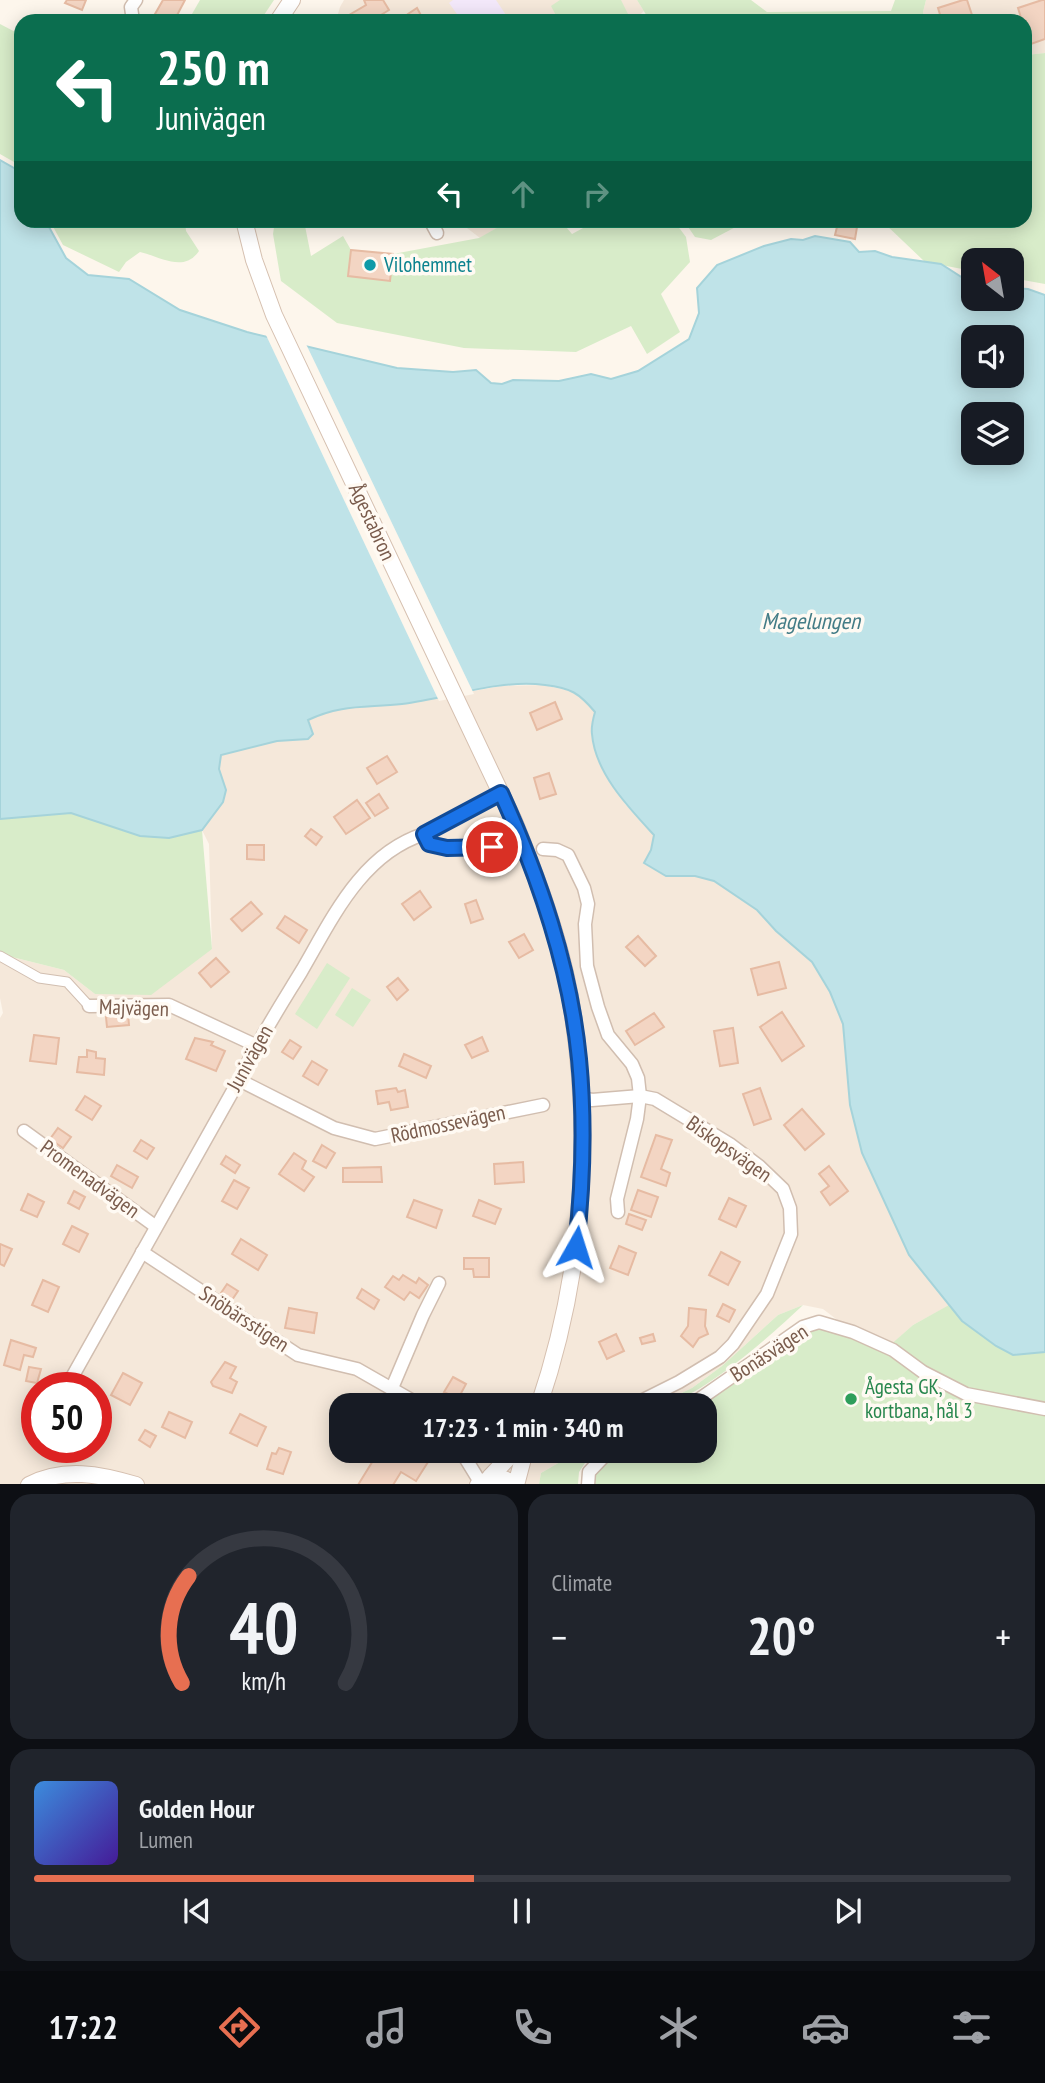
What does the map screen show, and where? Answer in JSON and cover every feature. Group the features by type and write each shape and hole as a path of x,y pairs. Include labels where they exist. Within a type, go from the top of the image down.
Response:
{"main road":[{"name":"Ågestabron","path":"246,228 254,260 274,315 501,793 531,864 559,951 579,1059 582,1192 576,1247 551,1372 543,1393"},
{"path":"483,1481 502,1463"},
{"path":"514,1484 521,1463"},
{"path":"32,1484 58,1474 77,1472 131,1484"},
{"path":"483,1481 501,1477 512,1484"}],"street":[{"path":"434,228 437,233"},
{"name":"Junivägen","path":"75,1372 239,1080 255,1045 332,915 355,883 410,838 424,834 501,793"},
{"path":"424,834 429,844 447,848 507,847"},
{"path":"543,849 557,850 568,855 584,888 588,904 585,924 587,965 608,1035 632,1064 638,1078 640,1096 637,1119 617,1199 618,1212"},
{"path":"0,956 39,978 67,982 89,1006"},
{"name":"Majvägen","path":"89,1006 169,1005 255,1045"},
{"name":"Rödmossevägen","path":"239,1080 334,1128 375,1139 544,1105"},
{"name":"Biskopsvägen","path":"581,1098 592,1100 640,1096 655,1100 731,1145 759,1166 783,1189 790,1208 791,1234 767,1294 733,1344 710,1364 656,1393"},
{"name":"Promenadvägen","path":"24,1131 155,1226"},
{"name":"Snöbärsstigen","path":"142,1252 298,1355 356,1369 400,1393"},
{"path":"392,1388 439,1283"},
{"name":"Bonäsvägen","path":"708,1393 803,1327 819,1322 853,1332 894,1350 923,1372 967,1394 1045,1409"},
{"path":"470,1463 483,1481"},
{"path":"588,1484 589,1472 597,1463"}],"shaded area":[{"path":"344,0 637,0 644,11 641,14 338,14"},
{"path":"453,0 496,0 505,14 457,14 449,3"},
{"path":"926,0 1045,0 1045,53 1032,54 1032,14 923,12"},
{"path":"467,228 497,228 480,238"},
{"path":"544,685 579,693 595,712 591,731 625,804 654,835 651,850 666,876 695,876 714,881 757,910 776,931 812,962 830,992 843,1024 850,1105 909,1255 950,1305 913,1325 889,1347 853,1332 823,1309 803,1305 778,1315 722,1366 682,1393 329,1393 329,1463 558,1463 541,1473 539,1484 0,1484 0,1018 3,1013 0,998 0,954 64,970 95,994 212,949 209,844 202,830 223,802 226,790 219,769 221,755 277,741 308,739 307,720 329,710 403,704 501,686"}],"green space":[{"path":"200,0 274,0 265,14 192,14"},
{"path":"560,0 621,0 628,14 555,14 551,6"},
{"path":"637,0 751,0 767,12 891,11 895,0 926,0 923,14 646,14"},
{"path":"0,24 14,31 14,162 0,154"},
{"path":"1045,53 1045,284 1024,280 1024,248 961,248 961,269 925,262 889,228 1032,228 1032,54"},
{"path":"54,228 186,228 199,251 193,258 179,262 140,252 126,262 119,272 63,245"},
{"path":"274,228 305,228 311,256 343,236 351,250 348,276 390,280 393,254 479,238 497,228 567,228 572,234 583,228 679,228 686,237 690,262 661,294 680,332 647,354 631,326 576,352 464,348 337,323 281,281"},
{"path":"689,228 734,228 711,240 695,237"},
{"path":"71,813 140,836 169,838 202,830 212,949 151,995 95,994 64,970 0,954 0,819"},
{"path":"327,963 350,978 317,1029 295,1014"},
{"path":"352,988 371,1000 353,1027 335,1015"},
{"path":"909,1255 1045,1268 1045,1484 589,1484 602,1463 717,1463 717,1393 710,1393 819,1322 888,1347 913,1325 949,1305"},
{"path":"803,1305 734,1365 692,1393 682,1393 722,1366 778,1315"},
{"path":"558,1463 585,1463 579,1472 578,1484 539,1484 541,1473"}],"water":[{"name":"Magelungen","path":"0,160 14,168 14,228 50,228 66,258 88,275 129,279 180,310 247,332 397,368 453,372 476,370 491,383 502,384 513,380 559,381 591,374 611,379 638,371 689,339 699,313 697,288 717,265 764,246 791,239 803,240 815,236 850,242 859,252 875,251 892,257 941,264 961,277 961,312 1024,312 1024,289 1045,295 1045,1352 1013,1355 996,1346 962,1321 909,1255 862,1153 850,1105 843,1024 830,992 812,962 776,931 757,910 714,881 695,876 666,876 644,863 651,850 654,835 606,776 594,748 592,729 595,712 574,693 545,685 509,685 402,704 332,711 308,720 313,734 308,739 277,741 221,755 219,769 226,790 223,802 202,830 169,838 140,836 71,813 0,819"}],"pier":[{"path":"265,333 306,344 474,694 439,701"}],"building":[{"path":"67,0 86,0 82,10 65,3"},
{"path":"163,0 185,0 178,14 155,14"},
{"path":"364,0 383,0 389,10 382,14 351,14 366,5"},
{"path":"967,0 972,14 940,14 938,8"},
{"path":"1045,0 1045,39 1032,44 1032,14 1020,14 1018,8"},
{"path":"417,8 420,14 408,14"},
{"path":"837,228 857,228 855,239 835,235"},
{"name":"Vilohemmet","path":"351,250 393,254 390,281 348,276"},
{"path":"555,702 562,719 537,730 530,713"},
{"path":"387,756 397,772 377,784 367,768"},
{"path":"549,773 556,794 540,799 534,778"},
{"path":"379,794 388,808 375,816 366,803"},
{"path":"357,800 370,818 346,834 334,817"},
{"path":"311,829 322,837 316,845 305,836"},
{"path":"247,845 264,845 264,860 247,859"},
{"path":"420,891 431,907 414,920 402,904"},
{"path":"476,900 483,919 471,923 465,904"},
{"path":"251,902 262,914 242,931 231,919"},
{"path":"285,916 307,930 299,943 277,928"},
{"path":"524,934 533,950 519,958 509,942"},
{"path":"638,936 656,956 645,966 626,947"},
{"path":"216,958 229,972 211,987 199,973"},
{"path":"779,962 786,988 758,995 751,969"},
{"path":"398,978 408,990 397,1000 387,987"},
{"path":"782,1012 804,1046 782,1061 760,1027"},
{"path":"654,1013 664,1027 635,1045 626,1031"},
{"path":"128,1014 129,1025 107,1027 106,1017"},
{"path":"733,1028 738,1063 720,1066 714,1031"},
{"path":"34,1035 59,1038 56,1064 30,1061"},
{"path":"482,1037 488,1051 472,1058 465,1045"},
{"path":"195,1038 213,1042 211,1045 225,1051 216,1071 186,1059"},
{"path":"290,1040 301,1047 293,1059 282,1052"},
{"path":"87,1050 96,1052 96,1058 105,1059 104,1075 77,1072 79,1057 87,1057"},
{"path":"404,1054 431,1066 426,1078 399,1066"},
{"path":"312,1061 327,1070 318,1085 303,1076"},
{"path":"396,1088 398,1092 405,1090 408,1107 391,1110 389,1102 378,1104 376,1091"},
{"path":"760,1088 771,1119 754,1125 743,1094"},
{"path":"85,1096 101,1106 92,1120 76,1110"},
{"path":"802,1109 824,1134 805,1150 784,1125"},
{"path":"58,1128 71,1137 63,1148 50,1139"},
{"path":"656,1135 672,1140 661,1169 670,1173 666,1186 641,1177"},
{"path":"141,1140 154,1148 147,1159 134,1151"},
{"path":"322,1145 335,1153 326,1168 313,1161"},
{"path":"294,1153 306,1161 302,1169 314,1177 304,1191 279,1174"},
{"path":"226,1156 240,1165 235,1173 221,1164"},
{"path":"523,1162 524,1182 495,1184 494,1164"},
{"path":"117,1165 138,1177 132,1188 111,1176"},
{"path":"829,1166 848,1191 830,1205 821,1192 829,1186 819,1174"},
{"path":"381,1167 382,1182 343,1182 343,1168"},
{"path":"234,1180 249,1188 237,1209 222,1201"},
{"path":"638,1190 658,1197 651,1217 631,1210"},
{"path":"74,1191 85,1197 79,1209 68,1203"},
{"path":"28,1194 44,1202 37,1217 21,1210"},
{"path":"729,1198 746,1206 736,1227 719,1219"},
{"path":"414,1200 442,1210 436,1228 407,1217"},
{"path":"479,1200 501,1209 495,1224 473,1216"},
{"path":"629,1214 646,1220 642,1230 626,1224"},
{"path":"72,1226 88,1234 79,1252 63,1244"},
{"path":"241,1239 267,1255 258,1270 232,1254"},
{"path":"0,1244 12,1249 4,1266 0,1264"},
{"path":"619,1246 636,1253 628,1275 610,1268"},
{"path":"721,1252 740,1262 728,1285 709,1275"},
{"path":"464,1258 489,1258 489,1277 474,1277 473,1269 464,1269"},
{"path":"403,1275 416,1283 419,1278 428,1285 419,1298 410,1292 404,1300 385,1287 393,1276 399,1280"},
{"path":"43,1280 59,1287 48,1312 32,1305"},
{"path":"227,1284 238,1291 232,1300 221,1293"},
{"path":"362,1289 379,1300 374,1309 357,1298"},
{"path":"723,1304 735,1310 729,1322 717,1316"},
{"path":"289,1308 317,1313 314,1333 285,1328"},
{"path":"689,1308 706,1310 705,1326 708,1334 699,1338 693,1347 681,1336 688,1326"},
{"path":"616,1334 624,1351 607,1359 599,1342"},
{"path":"653,1334 655,1341 642,1344 640,1338"},
{"path":"11,1340 36,1348 33,1357 24,1355 20,1370 4,1365"},
{"path":"225,1362 236,1367 230,1378 237,1382 232,1393 213,1386 211,1382"},
{"path":"29,1367 41,1369 40,1372 28,1372"},
{"path":"123,1373 142,1383 130,1405 112,1393"},
{"path":"453,1377 466,1384 461,1393 444,1392"},
{"path":"169,1412 192,1422 185,1438 162,1427"},
{"path":"240,1414 266,1427 257,1446 230,1433"},
{"path":"145,1430 156,1436 150,1447 139,1440"},
{"path":"279,1448 291,1452 283,1474 267,1469 272,1453 276,1454"},
{"path":"372,1463 427,1463 416,1481 401,1472 394,1484 359,1484"}],"place":[{"name":"Vilohemmet","path":"370,265"},
{"name":"Ågesta GK, kortbana, hål 3","path":"851,1399"}],"route":[{"path":"492,847 447,848 429,844 424,834 501,793 531,864 559,951 579,1059 582,1192 576,1247"}]}
